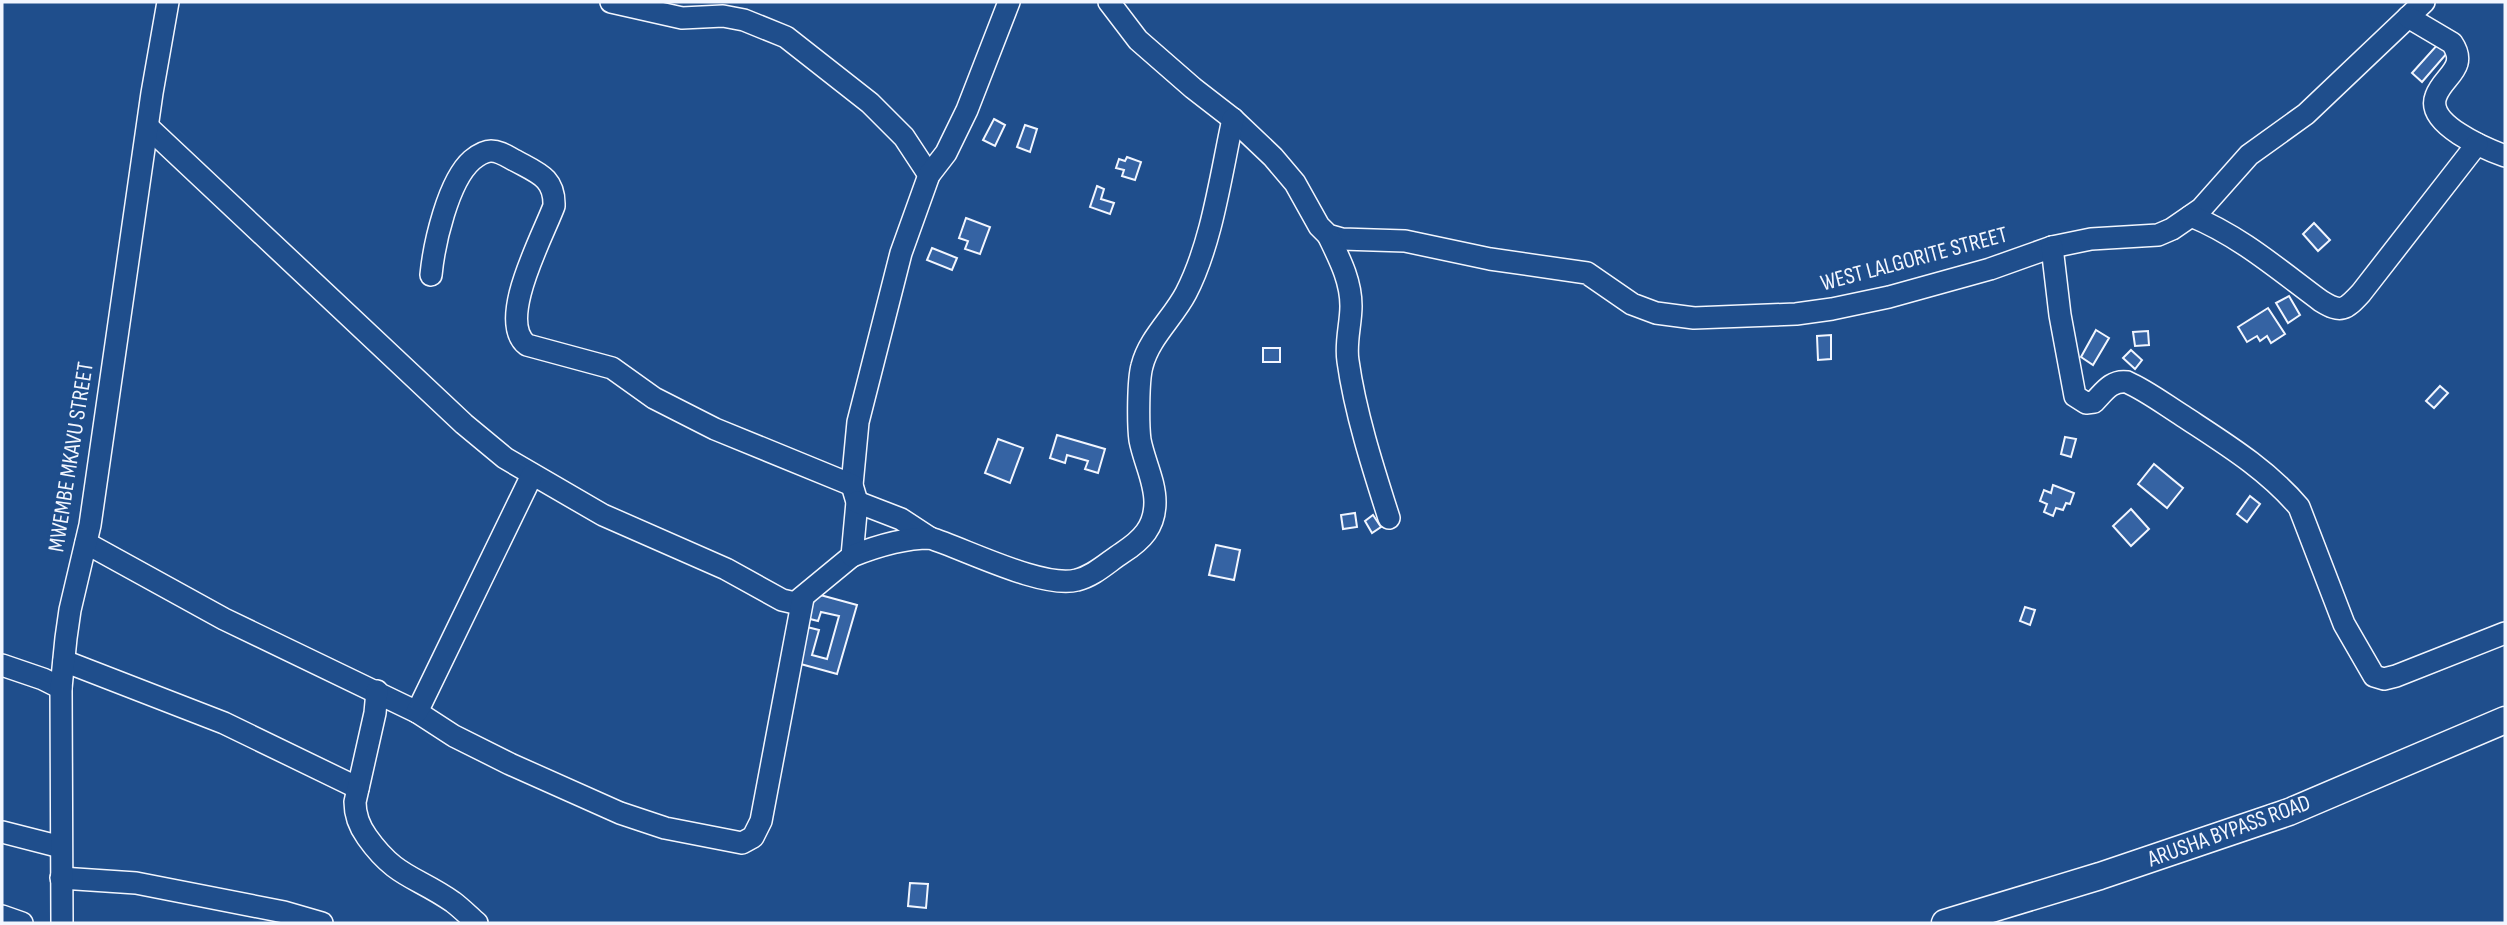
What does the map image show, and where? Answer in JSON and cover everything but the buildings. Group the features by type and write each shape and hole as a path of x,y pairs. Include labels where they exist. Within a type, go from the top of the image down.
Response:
{"main road":[{"name":"ARUSHA BYPASS ROAD","path":"1945,923 2101,876 2289,811 2505,720"}],"street":[{"name":"MWEMBE MKAVU STREET","path":"62,923 61,688 64,661 70,610 90,525 168,2"},
{"path":"611,2 682,18 723,16 744,20 786,37 870,103 904,137 929,175"},
{"path":"852,556 862,403 901,253 929,175 946,153 967,110 1009,2"},
{"path":"1109,2 1138,40 1233,119 1295,183 1319,226 1328,235 1349,287 1351,306 1348,359 1366,442 1389,518"},
{"name":"WEST LALGORITE STREET","path":"1328,235 1342,239 1405,241 1490,259 1587,273 1632,304 1656,313 1694,318 1796,314 1889,297 1977,273 2052,247 2091,239 2158,234 2172,229 2201,209 2249,155 2306,114 2424,2"},
{"path":"2408,17 2452,43 2457,50 2457,67 2436,95 2434,105 2437,113 2449,127 2477,144 2505,156"},
{"path":"431,275 437,236 463,170 485,152 497,152 539,173 554,194 554,206 520,289 518,335 527,345 612,368 654,398 855,494 930,538 1019,571 1051,579 1074,581 1088,576 1144,537 1153,521 1155,501 1140,439 1142,364 1158,333 1186,292 1206,239 1233,119"},
{"path":"148,127 464,424 505,458 603,515 726,569 782,600 795,603 852,556 893,543 930,538"},
{"path":"2191,216 2237,238 2321,301 2341,309 2347,307 2361,293 2477,144"},
{"path":"2052,247 2060,315 2075,396 2079,401 2094,402 2112,384 2118,381 2127,382 2211,434 2261,469 2286,492 2299,507 2344,624 2374,676 2384,679 2396,676 2505,633"},
{"path":"417,712 531,475"},
{"path":"86,543 235,624 377,691 454,736 510,764 620,813 665,828 742,843 753,837 761,821 803,598"},
{"path":"64,661 224,723 358,788"},
{"path":"2,665 61,688"},
{"path":"377,691 376,713 358,788 355,814 361,828 379,854 399,872 451,900 477,923"},
{"path":"2,832 61,846"},
{"path":"61,878 136,883 284,912 322,923"},
{"path":"2,916 22,923"}]}
